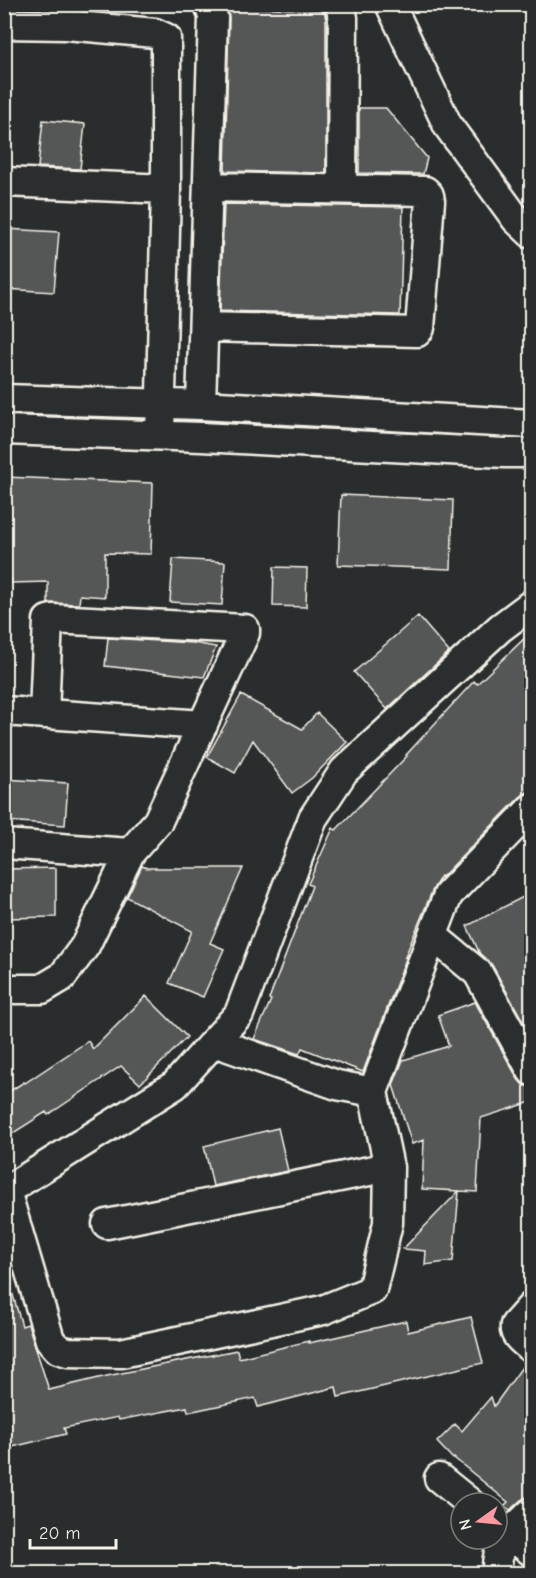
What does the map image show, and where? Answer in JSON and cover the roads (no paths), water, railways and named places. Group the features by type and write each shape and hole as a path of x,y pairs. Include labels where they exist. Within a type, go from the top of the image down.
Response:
{"street":[{"path":"201,405 213,17 208,4"},
{"path":"340,4 343,18 342,188"},
{"path":"390,4 448,126 516,219 531,234"},
{"path":"4,24 66,15 155,33 166,38 166,189 160,435"},
{"path":"4,182 166,189"},
{"path":"204,327 417,332 420,328 430,201 425,190 208,187"},
{"path":"4,399 201,405 531,424"},
{"path":"4,430 160,435 531,453"},
{"path":"531,604 500,628 344,771 313,818 239,1014 214,1042 175,1085 5,1192 50,1340 58,1348 68,1352 121,1353 323,1310 372,1290 388,1223 389,1167 373,1092 448,895 531,808"},
{"path":"4,989 42,989 62,977 85,946 130,853 158,821 245,629 48,620 44,714"},
{"path":"4,711 203,725"},
{"path":"4,844 130,853"},
{"path":"433,936 478,973 531,1071"},
{"path":"214,1042 337,1085 373,1092"},
{"path":"107,1224 389,1167"},
{"path":"531,1306 514,1329 531,1349"},
{"path":"439,1478 455,1491"},
{"path":"509,1525 531,1512"},
{"path":"509,1534 531,1552"},
{"path":"497,1574 496,1557 498,1551"}]}
